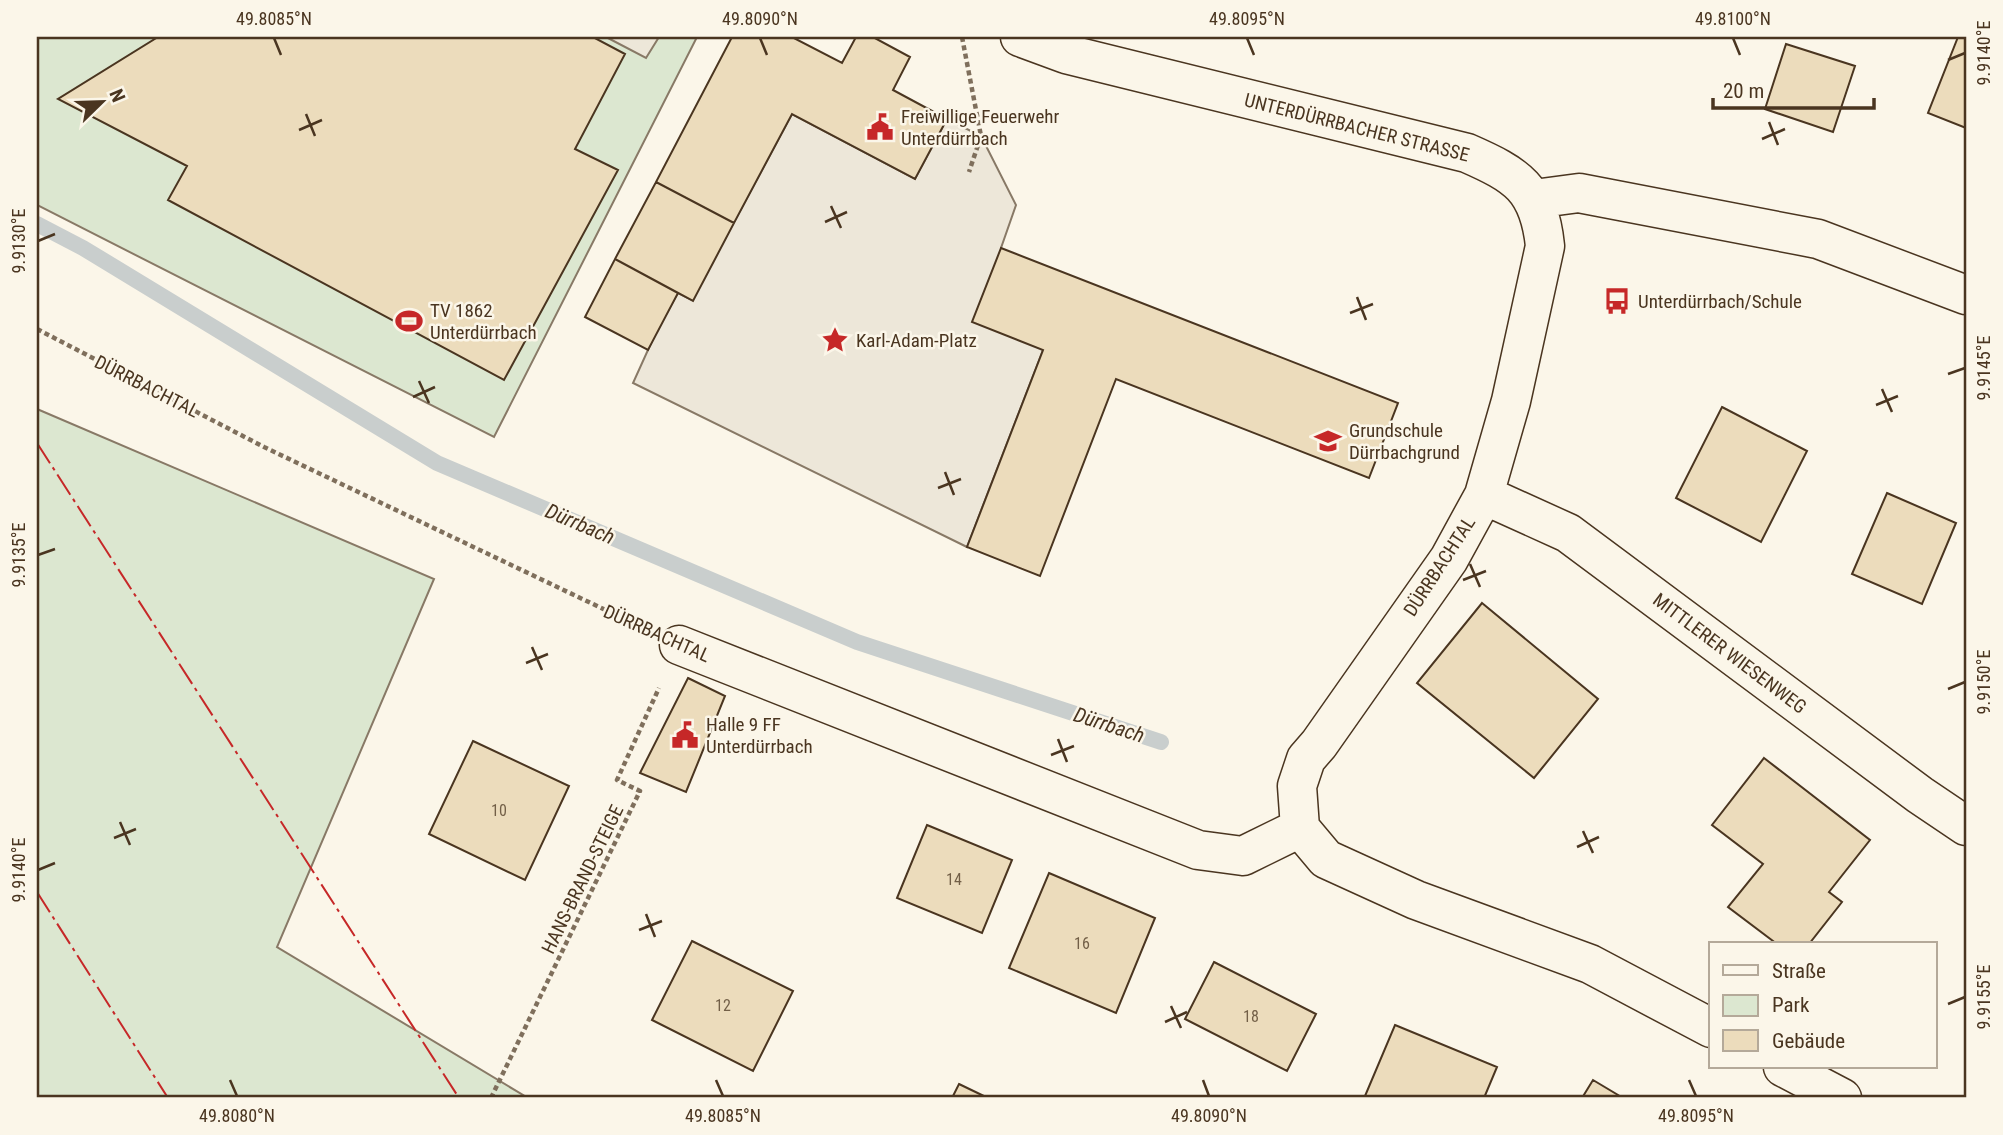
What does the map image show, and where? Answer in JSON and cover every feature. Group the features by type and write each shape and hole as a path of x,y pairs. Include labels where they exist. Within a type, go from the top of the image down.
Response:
{"street":[{"name":"UNTERDÜRRBACHER STRASSE","path":"1020,37 1066,54 1466,153 1505,169 1534,199"},
{"path":"1534,199 1579,192 1818,239 1966,295"},
{"name":"DÜRRBACHTAL","path":"679,645 1198,850 1243,856 1300,828 1297,786 1306,759 1449,559 1484,495 1511,401 1545,246 1543,224 1534,199"},
{"name":"MITTLERER WIESENWEG","path":"1484,495 1568,533 1920,795 1966,826"},
{"path":"1300,828 1326,859 1416,900 1590,964 1709,1027"},
{"path":"1785,1068 1842,1098"}],"path":[{"path":"962,37 981,136 969,172"},
{"name":"DÜRRBACHTAL","path":"37,329 264,447 679,645"},
{"name":"HANS-BRAND-STEIGE","path":"491,1098 640,791 617,780 679,645"}],"green space":[{"name":"TV 1862 Unterdürrbach","path":"37,37 697,37 494,437 37,205"},
{"path":"37,409 434,579 277,947 528,1098 37,1098"}],"shaded area":[{"path":"606,37 659,37 646,58"},
{"name":"Karl-Adam-Platz","path":"792,114 915,179 947,119 981,136 1016,205 1001,248 1043,350 967,547 633,383 657,330 678,293 692,300"}],"building":[{"name":"TV 1862 Unterdürrbach","path":"158,37 593,37 625,54 575,149 618,170 504,380 168,200 187,166 58,99"},
{"name":"Freiwillige Feuerwehr Unterdürrbach","path":"732,37 792,37 842,63 856,37 873,37 910,57 893,90 947,119 915,179 792,114 734,223 656,182"},
{"path":"1958,37 1966,37 1966,128 1928,113"},
{"path":"1786,44 1855,66 1833,132 1765,109"},
{"path":"656,182 734,223 693,301 615,259"},
{"name":"Grundschule Dürrbachgrund","path":"1001,248 1398,403 1369,478 1116,379 1040,576 967,547 1043,350 972,322"},
{"path":"615,259 678,293 648,350 585,317"},
{"path":"1722,407 1807,451 1761,542 1676,498"},
{"path":"1887,493 1956,523 1922,604 1852,574"},
{"path":"1482,603 1598,699 1534,778 1417,683"},
{"name":"Halle 9 FF Unterdürrbach","path":"688,678 725,696 686,792 640,773"},
{"path":"473,741 569,786 525,880 429,834"},
{"path":"1764,758 1870,840 1829,892 1842,902 1811,942 1774,942 1728,907 1763,864 1712,825"},
{"path":"927,825 1012,860 982,933 897,898"},
{"path":"1049,873 1155,918 1116,1013 1009,968"},
{"path":"692,941 793,991 753,1071 652,1020"},
{"path":"1214,962 1316,1014 1287,1071 1185,1019"},
{"path":"1395,1025 1497,1067 1484,1098 1365,1096"},
{"path":"1593,1080 1623,1098 1582,1098"},
{"path":"959,1084 988,1098 952,1098"}],"waterway":[{"name":"Dürrbach","path":"37,224 83,248 437,463 857,642 1161,742"}],"power":[{"path":"37,443 459,1098"},
{"path":"37,892 168,1098"}],"place":[{"name":"Freiwillige Feuerwehr Unterdürrbach","path":"880,127"},
{"name":"Unterdürrbach/Schule","path":"1617,301"},
{"name":"TV 1862 Unterdürrbach","path":"409,321"},
{"name":"Karl-Adam-Platz","path":"835,340"},
{"name":"Grundschule Dürrbachgrund","path":"1328,441"},
{"name":"Halle 9 FF Unterdürrbach","path":"685,735"}]}
